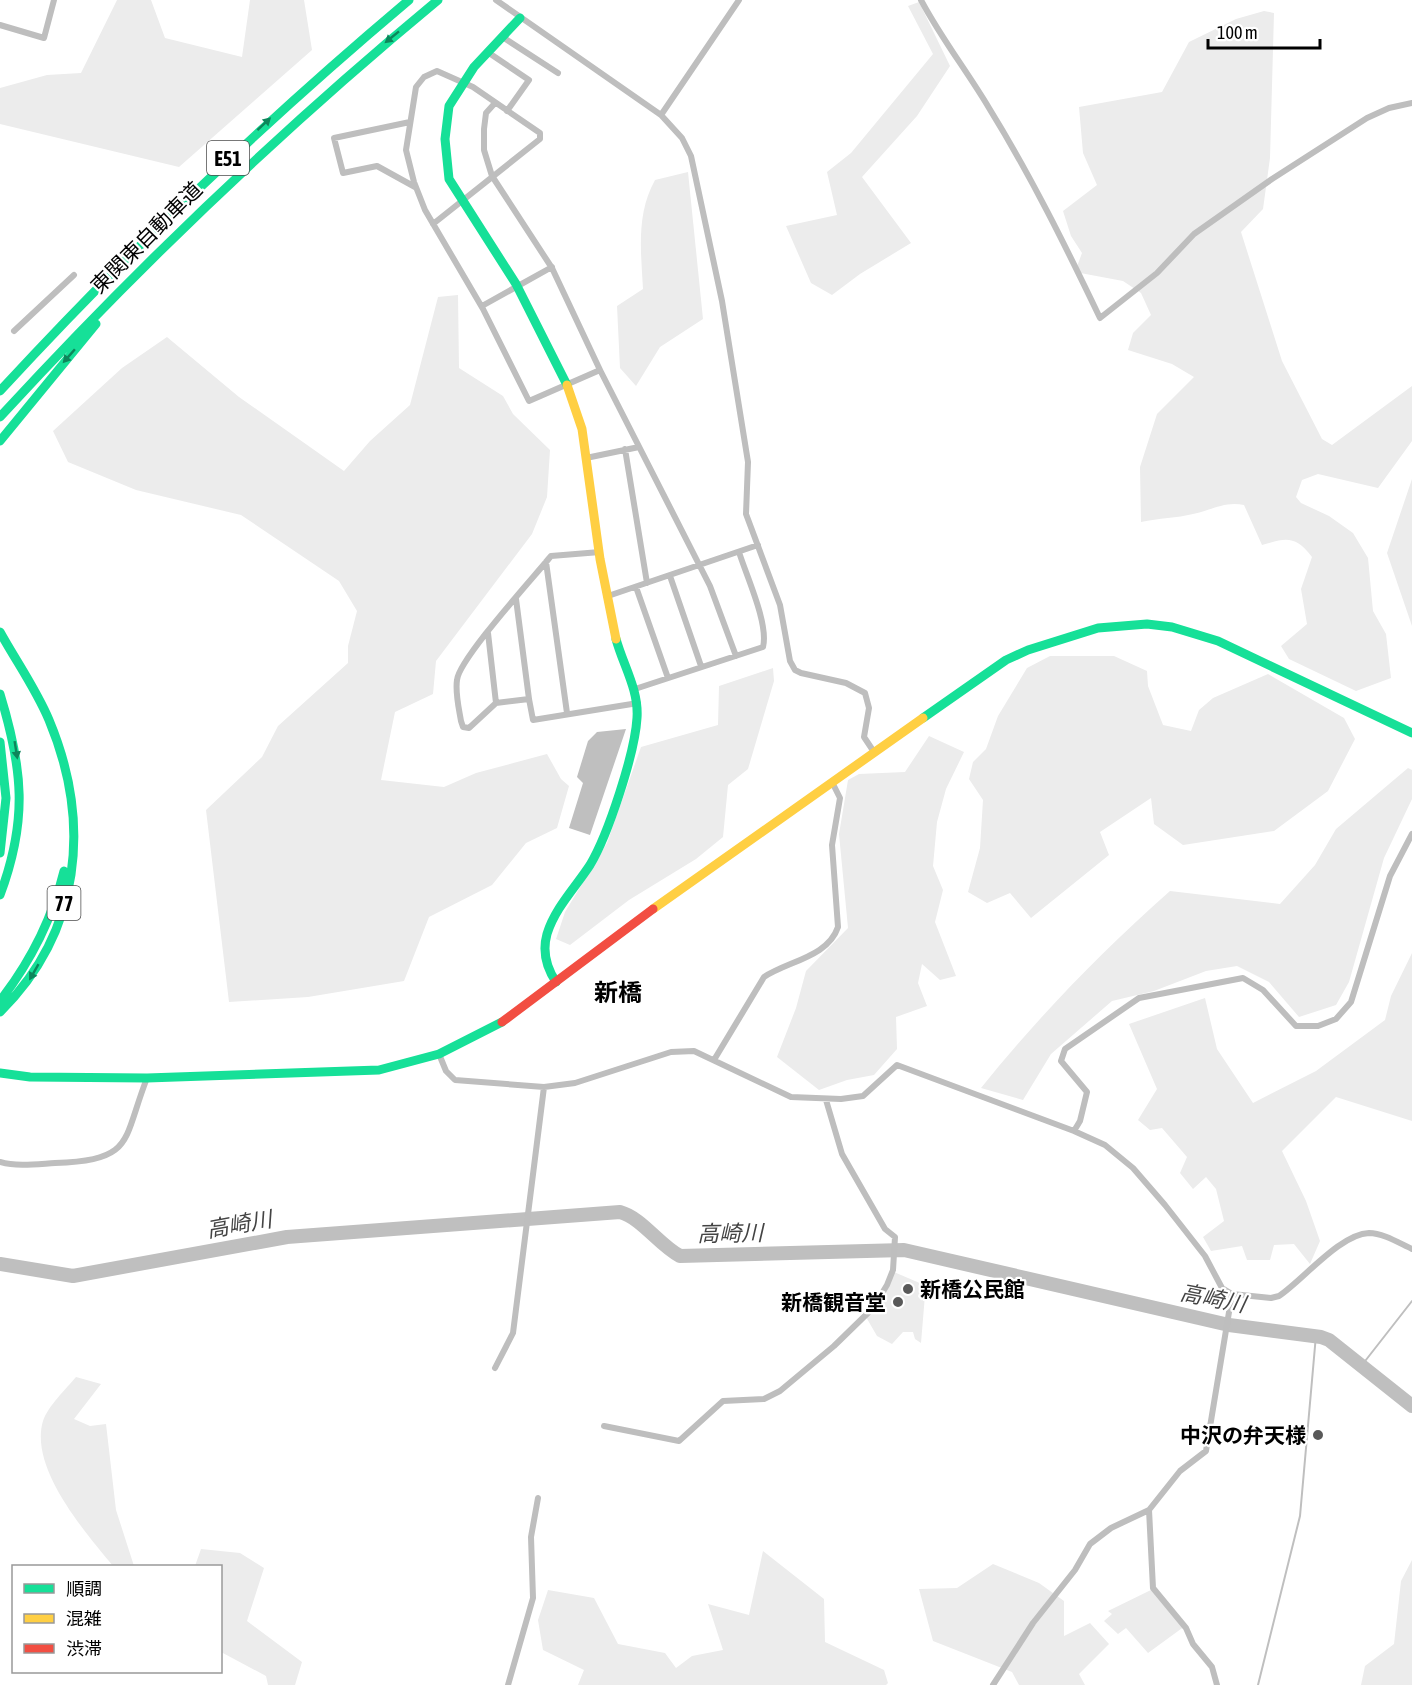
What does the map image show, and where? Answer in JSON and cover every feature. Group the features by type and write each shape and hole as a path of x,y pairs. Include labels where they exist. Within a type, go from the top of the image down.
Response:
{"main road":[{"name":"東関東自動車道","path":"0,392 147,236 343,54 409,0"},
{"name":"東関東自動車道","path":"0,417 161,247 288,126 438,0"},
{"path":"520,18 464,82 449,106 445,139 449,179 516,284 567,385 577,412 616,638 638,703 635,735 604,835 580,881 557,913 546,937 546,965 556,982"},
{"path":"0,441 161,247"},
{"path":"0,381 58,328"},
{"path":"0,1073 30,1077 147,1078 379,1070 439,1054 512,1017 696,877 833,784 874,752 1006,660 1060,636 1083,630 1136,625 1180,629 1214,639 1412,733"},
{"name":"77","path":"0,632 48,718 72,792 75,822 68,889 50,945 34,972 0,1012"},
{"path":"0,693 15,741 19,778 15,853 0,895"},
{"path":"0,742 4,804 0,853"},
{"name":"77","path":"0,1001 37,950 55,908 68,851 67,776"}],"street":[{"path":"0,25 44,38 54,0"},
{"path":"496,0 661,115 682,138 691,156 722,301 748,462 745,507 780,605 793,668 801,673 846,684 865,693 869,708 864,737 874,752"},
{"path":"661,115 739,0"},
{"path":"921,0 938,32 988,106 1034,184 1100,318 1157,273 1194,234 1272,178 1367,118 1389,108 1412,103"},
{"path":"504,38 558,73"},
{"path":"489,52 529,80 507,111"},
{"path":"433,224 540,139 540,133 464,82 437,71 424,77 416,87 406,150 416,187 433,224 482,306 529,401 600,370"},
{"path":"495,103 486,113 484,129 484,150 492,176 552,267 600,370 701,566 736,656"},
{"path":"410,122 334,138 343,173 377,166 416,187"},
{"path":"482,306 516,284 552,267"},
{"path":"14,331 74,274"},
{"path":"586,458 639,447"},
{"path":"625,450 647,583"},
{"path":"608,596 758,545"},
{"path":"529,699 496,703 473,726 463,727 457,681 460,669 551,556 600,552"},
{"path":"635,689 762,647 764,640 759,613 739,552"},
{"path":"546,562 567,713"},
{"path":"670,576 701,666"},
{"path":"636,587 668,678"},
{"path":"516,599 533,720 638,703"},
{"path":"488,632 496,703"},
{"path":"714,1060 764,977 775,969 811,956 835,936 838,927 832,845 840,798 833,784"},
{"path":"1074,1131 1080,1121 1087,1092 1061,1061 1065,1048 1139,998 1243,978 1263,990 1296,1026 1318,1026 1336,1019 1352,1002 1390,876 1412,834"},
{"path":"439,1054 446,1071 455,1080 544,1087 575,1083 608,1074 671,1052 693,1051 791,1097 826,1100 863,1096 897,1065 1074,1131 1105,1145 1132,1168 1205,1256 1219,1284 1232,1294 1271,1298 1279,1296 1341,1244 1359,1234 1377,1234 1412,1249"},
{"path":"0,1162 29,1165 73,1162 100,1159 112,1154 124,1141 133,1124 147,1078"},
{"path":"495,1368 513,1333 544,1087"},
{"path":"604,1426 679,1441 723,1401 764,1399 780,1391 834,1346 873,1308 893,1270 895,1237 885,1229 842,1154 826,1100"},
{"path":"993,1685 1033,1623 1075,1570 1090,1544 1111,1527 1149,1510 1180,1472 1206,1451 1209,1444 1232,1294"},
{"path":"508,1685 533,1598 531,1537 538,1498"},
{"path":"1149,1510 1154,1588 1185,1626 1193,1644 1212,1667 1217,1685"}],"shaded area":[{"path":"117,0 151,0 165,38 242,57 250,0 304,0 312,50 179,167 0,124 0,88 47,75 81,73"},
{"path":"919,2 950,66 917,116 862,177 911,243 860,274 832,295 811,283 786,226 837,215 827,172 851,153 933,54 908,6"},
{"path":"1264,11 1274,13 1270,158 1263,209 1241,232 1282,361 1322,439 1332,445 1412,386 1412,441 1378,488 1318,474 1302,480 1296,497 1301,503 1329,516 1353,533 1368,558 1373,611 1386,634 1391,678 1356,691 1289,659 1281,646 1307,624 1301,589 1312,557 1300,545 1284,540 1262,545 1244,505 1225,505 1187,515 1141,522 1140,467 1157,414 1194,377 1172,364 1128,350 1133,333 1151,315 1141,293 1123,281 1075,272 1082,253 1071,236 1063,211 1097,185 1083,153 1079,107 1162,92 1189,42 1236,19"},
{"path":"688,172 703,319 660,347 636,386 620,368 617,306 643,289 642,220 655,180"},
{"path":"458,295 459,368 503,396 513,414 550,450 547,497 532,534 436,661 433,694 395,712 381,780 444,787 476,773 547,754 561,779 569,786 557,828 526,843 492,885 429,917 404,981 308,997 229,1002 206,810 262,757 278,726 348,663 348,646 357,611 339,581 241,515 136,490 68,462 53,431 122,368 167,337 239,397 344,471 370,441 410,405 438,297"},
{"path":"1412,479 1412,626 1387,553"},
{"path":"1050,656 1114,656 1147,671 1148,686 1163,725 1191,731 1199,710 1213,698 1268,674 1344,718 1355,739 1328,791 1274,831 1183,845 1154,824 1151,798 1100,832 1109,855 1031,918 1010,893 987,903 968,892 980,848 983,800 969,779 973,762 986,749 998,716 1027,668"},
{"path":"773,668 774,681 748,769 728,785 723,837 696,859 629,900 570,945 556,939 565,912 607,843 641,747 718,725 719,686"},
{"path":"626,729 590,835 569,828 583,783 577,777 588,741 597,732"},
{"path":"929,736 964,752 946,789 937,822 933,866 943,890 935,922 956,976 940,980 922,964 918,983 927,1006 896,1017 897,1049 874,1075 847,1080 819,1090 777,1057 796,1008 806,971 848,928 839,834 848,780 859,774 905,772"},
{"path":"1408,768 1412,770 1412,799 1384,858 1349,982 1336,1005 1299,1017 1269,982 1237,966 1206,971 1154,991 1112,1001 1051,1054 1023,1100 981,1088 1071,985 1170,891 1280,904 1315,865 1336,829"},
{"path":"1412,953 1412,1121 1336,1097 1282,1151 1306,1201 1320,1241 1310,1264 1294,1244 1274,1245 1270,1260 1247,1260 1242,1246 1211,1251 1203,1237 1224,1221 1216,1189 1206,1177 1193,1189 1180,1173 1187,1157 1162,1128 1150,1130 1138,1120 1157,1089 1129,1024 1205,998 1217,1049 1253,1103 1316,1071 1385,1020 1391,996"},
{"path":"894,1272 922,1284 925,1295 921,1343 915,1339 913,1332 903,1332 892,1344 877,1336 866,1317"},
{"path":"76,1377 101,1384 74,1419 90,1426 106,1424 116,1510 134,1565 112,1565 75,1518 52,1479 44,1459 41,1439 45,1415"},
{"path":"201,1549 240,1553 264,1568 247,1621 302,1662 295,1685 268,1685 266,1676 222,1653 222,1565 195,1565"},
{"path":"763,1551 824,1599 825,1642 884,1670 888,1683 886,1685 578,1685 584,1670 543,1650 538,1620 548,1590 594,1598 618,1644 665,1653 676,1668 692,1656 723,1650 708,1604 749,1615"},
{"path":"1412,1560 1412,1685 1361,1685 1365,1666 1394,1644 1401,1581"},
{"path":"993,1564 1039,1583 1064,1601 1064,1636 1090,1623 1109,1644 1079,1674 1085,1685 1019,1685 1012,1672 933,1641 919,1589 957,1588"},
{"path":"1153,1589 1185,1626 1148,1653 1126,1628 1118,1634 1104,1621 1112,1614 1108,1611"}],"waterway":[{"name":"高崎川","path":"0,1264 73,1276 287,1237 620,1212 636,1220 680,1256 904,1250 1229,1325 1321,1337 1329,1340 1412,1406"},
{"path":"1362,1365 1412,1301"},
{"path":"1258,1685 1300,1516 1316,1335"}],"traffic: fast":[{"path":"0,391 48,339 198,189 302,93 409,0"},
{"path":"0,417 104,307 212,201 323,99 438,0"},
{"path":"520,18 474,67 449,106 445,139 449,179 516,284 567,385"},
{"path":"0,441 96,324"},
{"path":"923,718 1006,660 1028,650 1098,628 1147,624 1172,627 1218,641 1412,733"},
{"path":"0,632 49,720 63,759 71,798 74,837 71,875 62,912 48,947 27,981 0,1012"},
{"path":"556,982 546,959 547,934 560,907 590,865 605,834 635,733 636,698 616,639"},
{"path":"0,694 14,746 19,795 15,842 0,895"},
{"path":"0,742 6,798 0,853"},
{"path":"0,1001 31,955 47,923 64,871"},
{"path":"0,1073 30,1077 147,1078 379,1070 439,1054 502,1022"}],"traffic: slow":[{"path":"567,385 582,429 600,559 616,639"},
{"path":"653,909 923,718"}],"traffic: jam":[{"path":"502,1022 653,909"}],"place":[{"name":"新橋公民館","path":"908,1289"},
{"name":"新橋観音堂","path":"898,1302"},
{"name":"中沢の弁天様","path":"1318,1435"}],"district":[{"name":"新橋","path":"618,992"}]}
